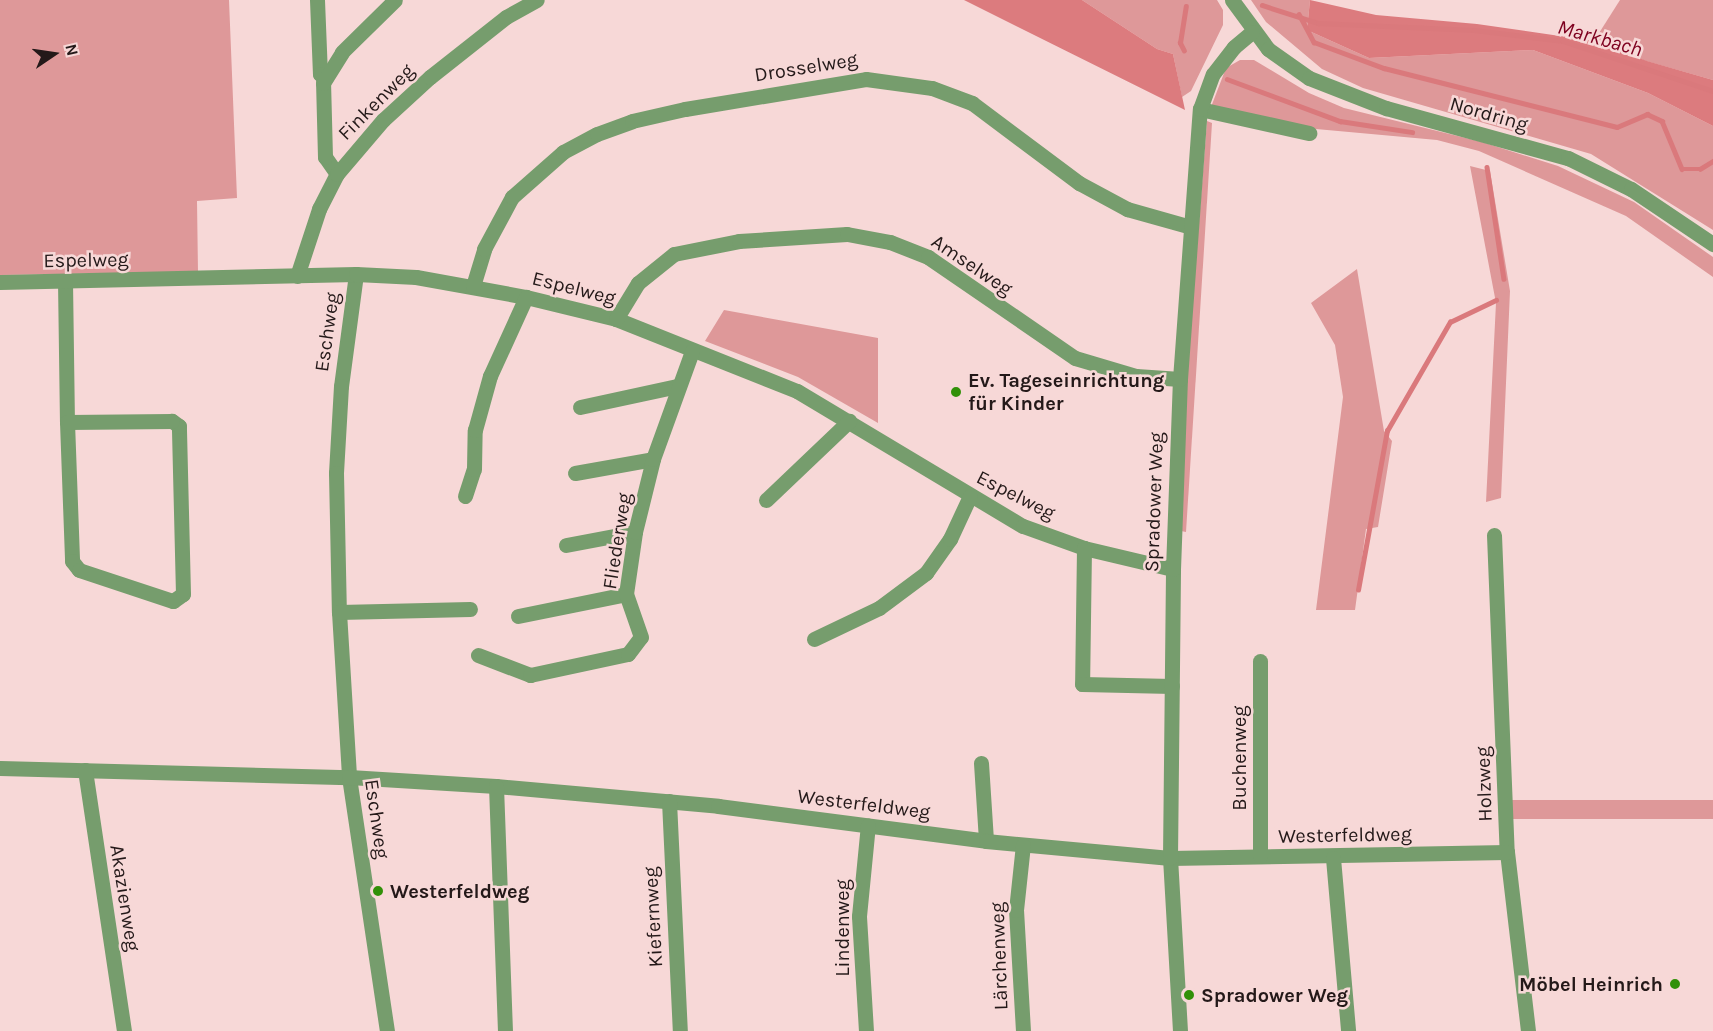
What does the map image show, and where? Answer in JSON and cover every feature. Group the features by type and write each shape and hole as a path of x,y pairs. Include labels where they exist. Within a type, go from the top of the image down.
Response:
{"street":[{"path":"317,0 320,74 326,77"},
{"path":"337,174 325,157 321,94 326,77 342,52 395,0"},
{"name":"Finkenweg","path":"297,276 319,209 337,174 383,120 430,77 506,17 537,0"},
{"path":"1232,0 1252,32"},
{"name":"Spradower Weg","path":"1180,1031 1170,858 1173,569 1180,379 1200,109 1213,74 1234,46 1252,32"},
{"name":"Nordring","path":"1252,32 1268,49 1309,78 1386,108 1568,158 1631,189 1713,244"},
{"name":"Drosselweg","path":"472,286 484,249 512,198 563,152 597,134 632,121 685,109 866,79 933,88 972,103 1079,183 1127,209 1191,227"},
{"path":"1200,109 1309,133"},
{"name":"Amselweg","path":"616,319 638,283 674,254 739,242 847,234 891,242 928,257 1074,358 1136,376 1180,379"},
{"name":"Espelweg","path":"0,282 356,274 416,277 526,297 616,319 797,391 1023,526 1084,549 1173,569"},
{"name":"Eschweg","path":"356,274 341,386 336,473 339,612 349,777 387,1031"},
{"path":"65,281 67,422 72,561 79,570 173,601 183,594 179,426 172,421 67,422"},
{"path":"465,496 474,469 475,430 490,376 526,297"},
{"name":"Fliederweg","path":"478,654 530,675 628,654 642,637 626,594 635,532 653,459 677,386 692,351"},
{"path":"580,407 677,386"},
{"path":"766,500 849,421"},
{"path":"575,473 653,459"},
{"path":"814,639 879,608 926,573 950,539 970,496"},
{"path":"566,545 635,532"},
{"name":"Holzweg","path":"1494,535 1507,852 1528,1031"},
{"path":"1084,549 1082,684 1172,686"},
{"path":"518,616 626,594"},
{"path":"339,612 470,609"},
{"name":"Buchenweg","path":"1260,661 1260,856"},
{"path":"981,763 986,841"},
{"name":"Westerfeldweg","path":"0,768 349,777 496,786 669,801 986,841 1170,858 1260,856 1333,858 1507,852"},
{"name":"Akazienweg","path":"85,770 124,1031"},
{"path":"496,786 505,1031"},
{"name":"Kiefernweg","path":"669,801 680,1031"},
{"name":"Lindenweg","path":"866,1031 859,916 868,825"},
{"name":"Lärchenweg","path":"1023,845 1016,910 1023,1031"},
{"path":"1333,858 1348,1031"}],"shaded area":[{"path":"0,0 229,0 237,198 197,201 198,272 0,275"},
{"path":"964,0 1082,0 1157,49 1173,54 1185,110"},
{"path":"1082,0 1217,0 1223,10 1223,25 1191,91 1182,97 1173,54 1157,49"},
{"path":"1251,0 1310,0 1307,30 1369,58 1533,50 1648,93 1713,126 1713,230 1591,154 1363,88 1322,69 1266,22"},
{"path":"1310,0 1376,15 1477,24 1594,41 1647,61 1713,80 1713,126 1648,93 1533,50 1369,58 1307,30"},
{"path":"1620,0 1713,0 1713,80 1646,61 1594,41"},
{"path":"1240,60 1254,60 1309,93 1344,108 1482,142 1558,166 1634,202 1713,257 1713,277 1626,216 1479,151 1437,140 1305,128 1211,107 1226,68"},
{"path":"1207,121 1212,123 1186,532 1181,531 1186,385"},
{"path":"1470,166 1490,171 1510,291 1501,498 1486,502 1496,303"},
{"path":"1357,269 1384,431 1392,441 1378,527 1366,529 1355,610 1316,610 1343,397 1335,345 1311,303"},
{"path":"724,310 878,338 878,423 798,377 705,341"},
{"path":"1506,800 1713,800 1713,819 1506,819"}],"waterway":[{"name":"Markbach","path":"1262,5 1318,23 1474,30 1563,41 1713,91"},
{"path":"1184,51 1180,43 1186,6"},
{"path":"1299,14 1314,42 1384,68 1617,127 1647,114 1662,121 1682,169 1700,169 1713,161"},
{"path":"1227,79 1340,121 1412,132"},
{"path":"1487,167 1504,279"},
{"path":"1358,590 1387,431 1450,322 1496,300"}],"place":[{"name":"Ev. Tageseinrichtung für Kinder","path":"956,392"},
{"name":"Westerfeldweg","path":"378,891"},
{"name":"Möbel Heinrich","path":"1675,984"},
{"name":"Spradower Weg","path":"1189,995"}]}
